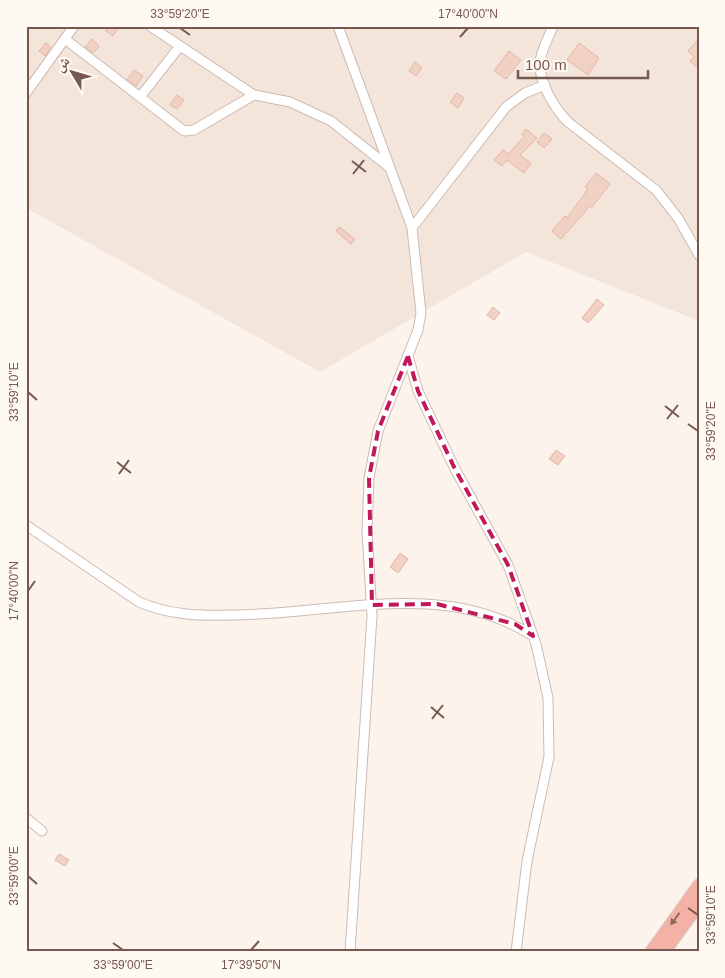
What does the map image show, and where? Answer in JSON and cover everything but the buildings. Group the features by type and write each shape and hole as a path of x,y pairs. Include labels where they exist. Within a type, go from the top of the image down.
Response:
{"highway":[{"path":"651,952 699,886"},
{"path":"664,952 699,904"}],"street":[{"path":"26,93 74,26"},
{"path":"150,26 254,95 290,102 331,121 389,168"},
{"path":"338,26 412,228 421,313 418,330 378,431 370,469 367,531 372,604 366,736 350,952"},
{"path":"553,26 540,63 545,85 555,110 656,190 678,218 699,255"},
{"path":"65,39 184,130 194,130 254,95"},
{"path":"140,97 180,46"},
{"path":"412,228 506,107 525,92 545,85"},
{"path":"408,356 418,391 455,468 508,565 533,636 548,698 549,758 529,852 516,952"},
{"path":"26,525 139,602 157,610 176,614 208,616 269,615 372,604 437,604 477,612 515,624 533,636"},
{"path":"26,818 42,831"}],"highlighted area":[{"path":"408,356 418,391 455,469 508,565 533,636 515,624 437,604 372,605 369,478 378,431"}],"shaded area":[{"path":"26,26 699,26 699,321 526,252 320,372 26,208"}]}
